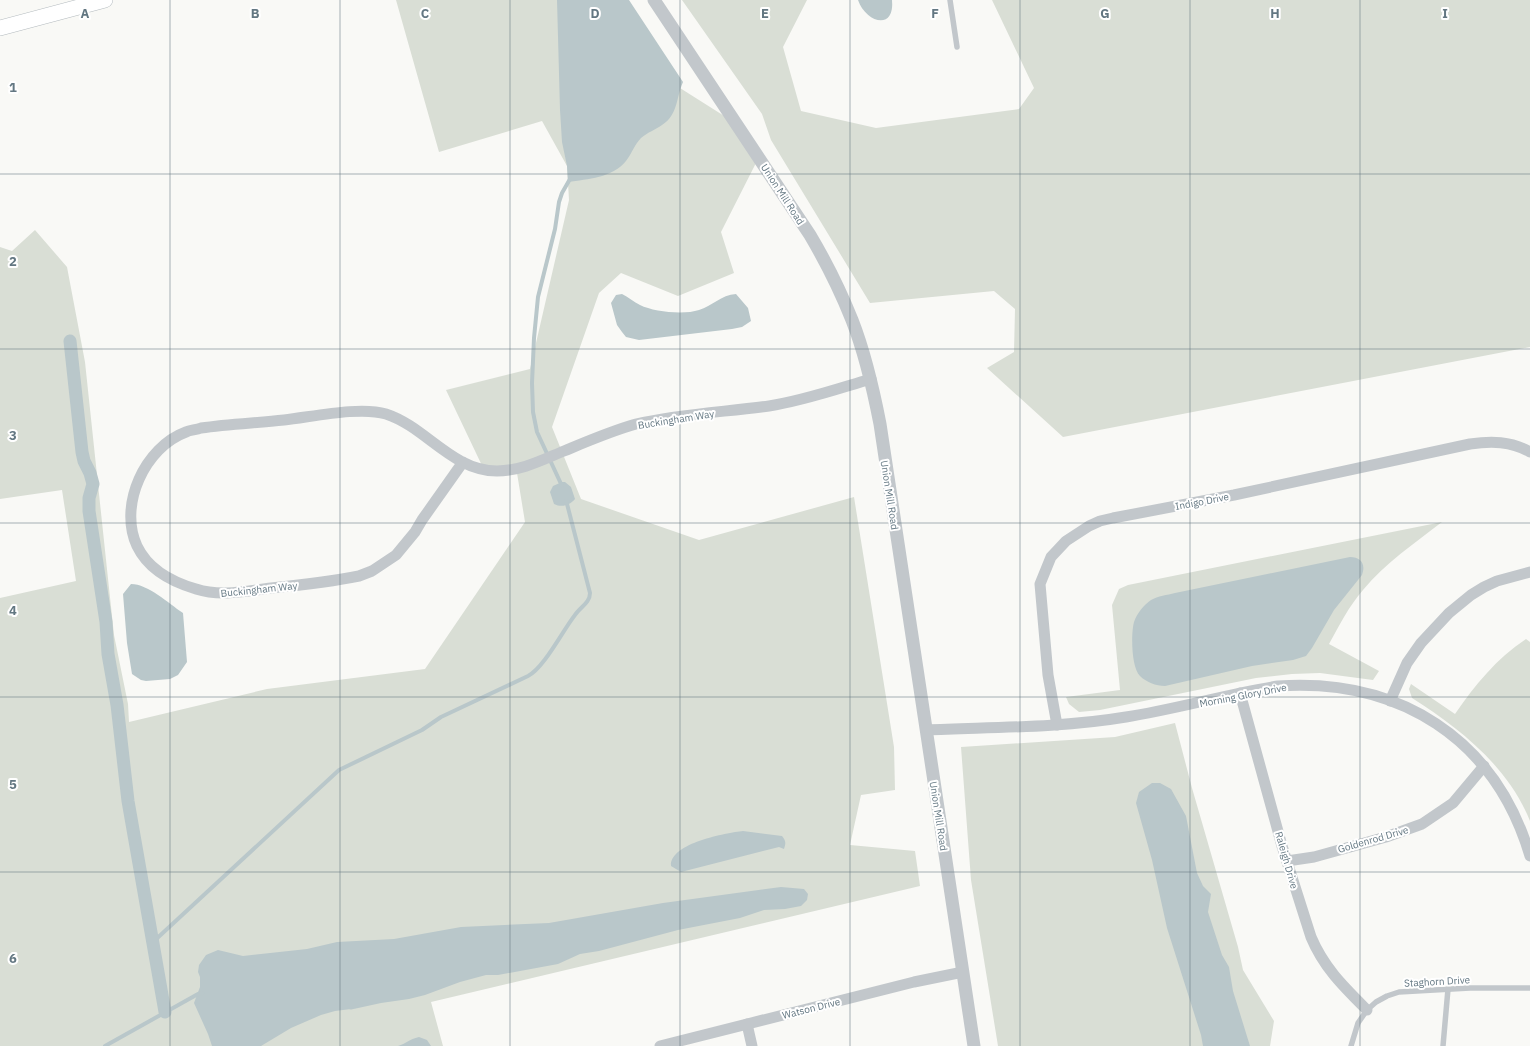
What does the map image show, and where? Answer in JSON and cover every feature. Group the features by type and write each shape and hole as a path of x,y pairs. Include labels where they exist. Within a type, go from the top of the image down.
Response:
{"main road":[{"path":"0,28 105,0"}],"street":[{"name":"Union Mill Road","path":"654,0 810,235 831,271 852,320 871,379 880,424 974,1046"},
{"name":"Buckingham Way","path":"463,462 415,532 396,555 372,571 359,576 240,592 210,593 167,578 145,559 137,546 132,532 130,518 131,502 141,474 160,449 172,439 185,432 200,428 356,412 384,414 398,419 410,426 450,456 481,470 497,471 531,465 600,436 636,425 670,418 797,401 871,379"},
{"name":"Indigo Drive","path":"1057,725 1048,676 1040,584 1051,557 1066,541 1089,526 1100,521 1113,518 1228,496 1470,444 1484,442 1512,444 1530,452"},
{"path":"1390,701 1406,663 1421,643 1449,613 1471,594 1484,587 1530,572"},
{"name":"Morning Glory Drive","path":"926,730 1057,725 1125,717 1278,686 1328,686 1361,692 1390,701 1422,716 1451,734 1464,745 1484,766 1498,785 1516,817 1530,856"},
{"name":"Raleigh Drive","path":"1240,694 1287,861 1306,922 1317,951 1331,973 1367,1010"},
{"name":"Goldenrod Drive","path":"1287,861 1314,857 1386,837 1422,824 1453,803 1484,766"},
{"name":"Watson Drive","path":"660,1046 914,982 963,972"},
{"path":"747,1024 752,1046"}],"lane":[{"path":"950,0 957,47"},
{"name":"Staghorn Drive","path":"1351,1046 1358,1023 1367,1010 1376,1002 1387,996 1400,992 1448,989 1530,988"},
{"path":"1443,1046 1448,989"}],"shaded area":[{"path":"396,0 605,0 661,76 729,119 757,161 721,232 734,273 678,296 621,273 599,293 552,427 581,499 699,540 854,497 894,747 895,790 861,795 850,845 915,851 920,886 431,1002 443,1046 0,1046 0,598 76,581 62,490 0,499 0,247 12,251 35,230 67,267 85,362 114,635 128,704 129,722 267,689 425,669 525,522 517,473 486,474 446,390 530,369 569,200 567,166 542,121 439,152"},
{"path":"557,0 629,0 683,82 676,106 671,116 662,125 641,138 626,161 620,167 599,177 568,182 567,166 562,142 560,110"},
{"path":"682,0 807,0 783,47 801,111 876,128 1019,109 1034,88 992,0 1530,0 1530,347 1063,437 987,368 1014,352 1015,309 994,291 870,303 771,140 762,114"},
{"path":"858,0 892,0 892,10 885,20 879,20 867,14"},
{"path":"622,294 638,304 653,309 661,311 693,312 708,306 721,298 736,294 748,308 751,321 742,327 732,329 639,340 626,337 617,325 611,303 616,295"},
{"path":"565,482 571,487 575,499 571,503 560,506 554,504 550,492 553,486"},
{"path":"1442,522 1401,554 1372,580 1358,596 1344,616 1329,644 1379,671 1373,680 1320,673 1292,674 1256,678 1100,710 1079,712 1069,704 1066,697 1120,690 1112,605 1119,589 1128,585"},
{"path":"1350,557 1357,558 1362,562 1362,575 1334,610 1306,656 1293,660 1252,666 1165,686 1148,682 1137,672 1132,650 1134,622 1137,615 1151,600 1175,593"},
{"path":"131,584 144,587 183,613 187,662 178,675 170,679 146,681 141,680 132,674 127,643 123,594"},
{"path":"1526,639 1530,642 1530,821 1521,801 1495,766 1480,750 1447,722 1412,698 1409,689 1411,684 1455,714 1487,673 1505,655"},
{"path":"1175,723 1192,788 1238,947 1243,970 1274,1021 1270,1046 998,1046 971,880 961,747 1115,737"},
{"path":"1152,783 1160,783 1171,789 1186,816 1197,873 1203,886 1211,894 1208,912 1222,955 1229,967 1233,991 1250,1046 1203,1046 1201,1035 1167,928 1152,860 1136,803 1139,792"},
{"path":"743,831 782,836 785,842 784,849 779,847 681,872 671,866 673,858 679,851 689,845 712,837"},
{"path":"781,887 804,889 808,894 807,900 801,906 785,909 764,910 740,918 678,930 599,951 580,954 558,964 498,975 486,975 409,999 349,1010 351,1009 335,1011 321,1015 291,1028 261,1046 212,1046 194,1003 200,987 200,977 198,972 199,965 206,955 218,950 243,956 307,949 337,942 394,939 461,927 549,923 663,903"},
{"path":"419,1037 427,1040 431,1046 398,1046 413,1039"}],"waterway":[{"path":"562,486 537,432 533,412 532,383 538,297 555,229 559,202 570,179"},
{"path":"70,341 82,452 93,484 89,498 89,511 106,622 108,654 117,705 128,801 165,1012"},
{"path":"153,942 339,770 422,730 441,717 534,672 547,657 577,612 587,602 590,596 566,500"},
{"path":"105,1046 198,994 203,993"}]}
